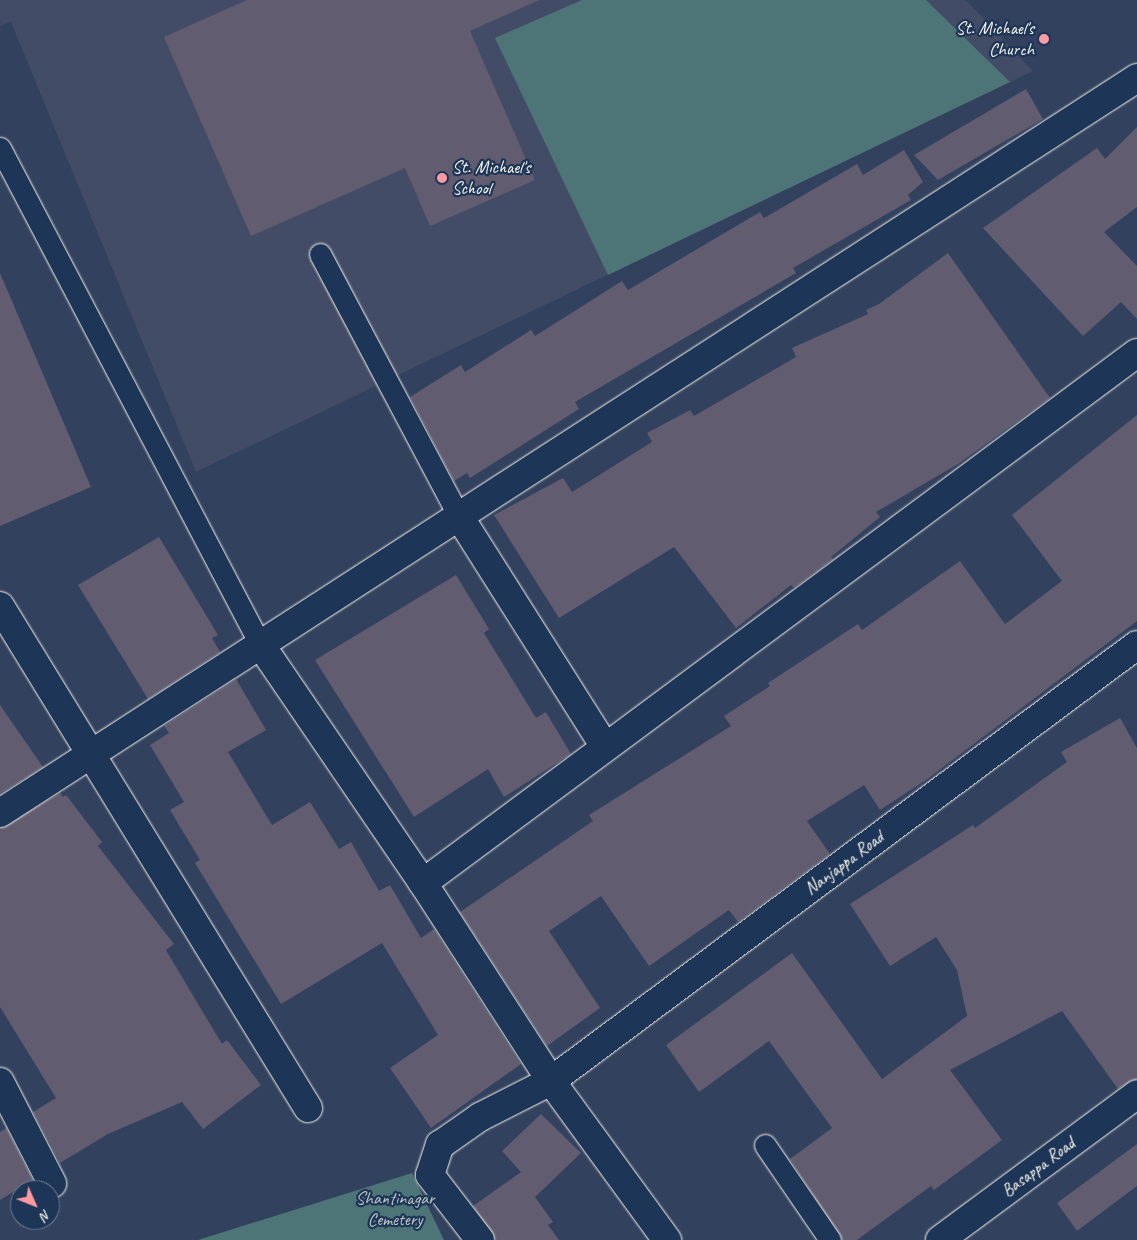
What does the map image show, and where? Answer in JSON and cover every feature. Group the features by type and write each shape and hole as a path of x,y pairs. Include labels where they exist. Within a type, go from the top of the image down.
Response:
{"street":[{"path":"0,813 1137,78"},
{"path":"423,883 1137,353"},
{"path":"459,516 605,747"},
{"path":"0,606 308,1108"},
{"path":"260,644 423,883 551,1081 667,1240"},
{"name":"Nanjappa Road","path":"480,1240 430,1175 440,1145 480,1118 551,1081 1137,645"},
{"path":"0,1082 50,1180"},
{"name":"Basappa Road","path":"940,1240 1137,1094"}],"lane":[{"path":"0,148 260,644"},
{"path":"320,254 459,516"},
{"path":"765,1146 830,1240"}],"shaded area":[{"name":"St. Michael's School","path":"0,0 966,0 1033,71 196,472 11,22 0,26"}],"green space":[{"path":"582,0 926,0 1010,82 608,275 495,38"},
{"name":"Shantinagar Cemetery","path":"412,1173 444,1240 198,1240"}],"building":[{"path":"247,0 539,0 470,31 535,180 430,226 405,168 251,236 164,37"},
{"path":"1026,89 1043,119 938,180 914,155"},
{"path":"1137,127 1137,207 1104,232 1137,266 1137,319 1121,302 1083,336 983,228 1097,148 1105,159"},
{"path":"904,150 923,182 908,195 911,200 793,268 796,273 575,402 579,409 470,478 467,473 454,481 410,397 461,365 465,372 531,330 535,336 622,281 628,290 760,212 764,218 857,164 863,175"},
{"path":"948,253 1050,398 958,464 876,512 880,517 831,557 833,559 794,588 791,585 736,628 674,547 559,618 494,515 563,478 572,492 652,442 647,433 690,410 694,416 796,357 792,348 868,314 866,310 879,304"},
{"path":"0,273 91,487 0,526"},
{"path":"1137,415 1137,621 926,780 880,810 864,785 807,821 830,854 738,922 729,910 649,966 601,896 549,931 600,1008 547,1046 460,912 593,821 589,815 731,726 724,716 770,686 768,683 858,624 862,630 960,561 1005,624 1062,581 1012,515"},
{"path":"159,537 218,635 212,638 220,652 148,699 78,585"},
{"path":"456,575 489,629 484,633 536,718 546,712 571,754 504,797 488,769 414,817 315,660"},
{"path":"236,679 266,730 228,752 272,825 310,802 339,849 351,842 379,891 390,885 421,938 434,929 521,1064 431,1128 390,1068 438,1035 382,943 281,1004 195,863 200,860 170,810 184,802 150,745 169,733 164,726"},
{"path":"0,705 43,767 0,794"},
{"path":"1120,718 1137,748 1137,1079 1118,1089 1062,1011 950,1070 1002,1140 934,1190 931,1186 857,1240 842,1240 790,1159 832,1128 769,1041 699,1092 666,1045 792,953 882,1079 967,1016 957,970 936,937 890,966 850,904 973,825 975,828 1067,762 1061,752"},
{"path":"60,793 63,797 66,795 102,842 98,846 174,944 166,950 222,1044 227,1040 261,1085 203,1129 182,1102 108,1134 60,1163 33,1112 56,1098 0,1007 0,828"},
{"path":"541,1114 581,1153 535,1197 553,1222 548,1225 559,1240 496,1240 473,1206 521,1172 502,1151"},
{"path":"6,1128 33,1180 10,1180 10,1194 0,1200 0,1132"},
{"path":"1137,1144 1137,1186 1077,1231 1057,1203"}],"place":[{"name":"St. Michael's Church","path":"1044,39"},
{"name":"St. Michael's School","path":"442,178"}]}
